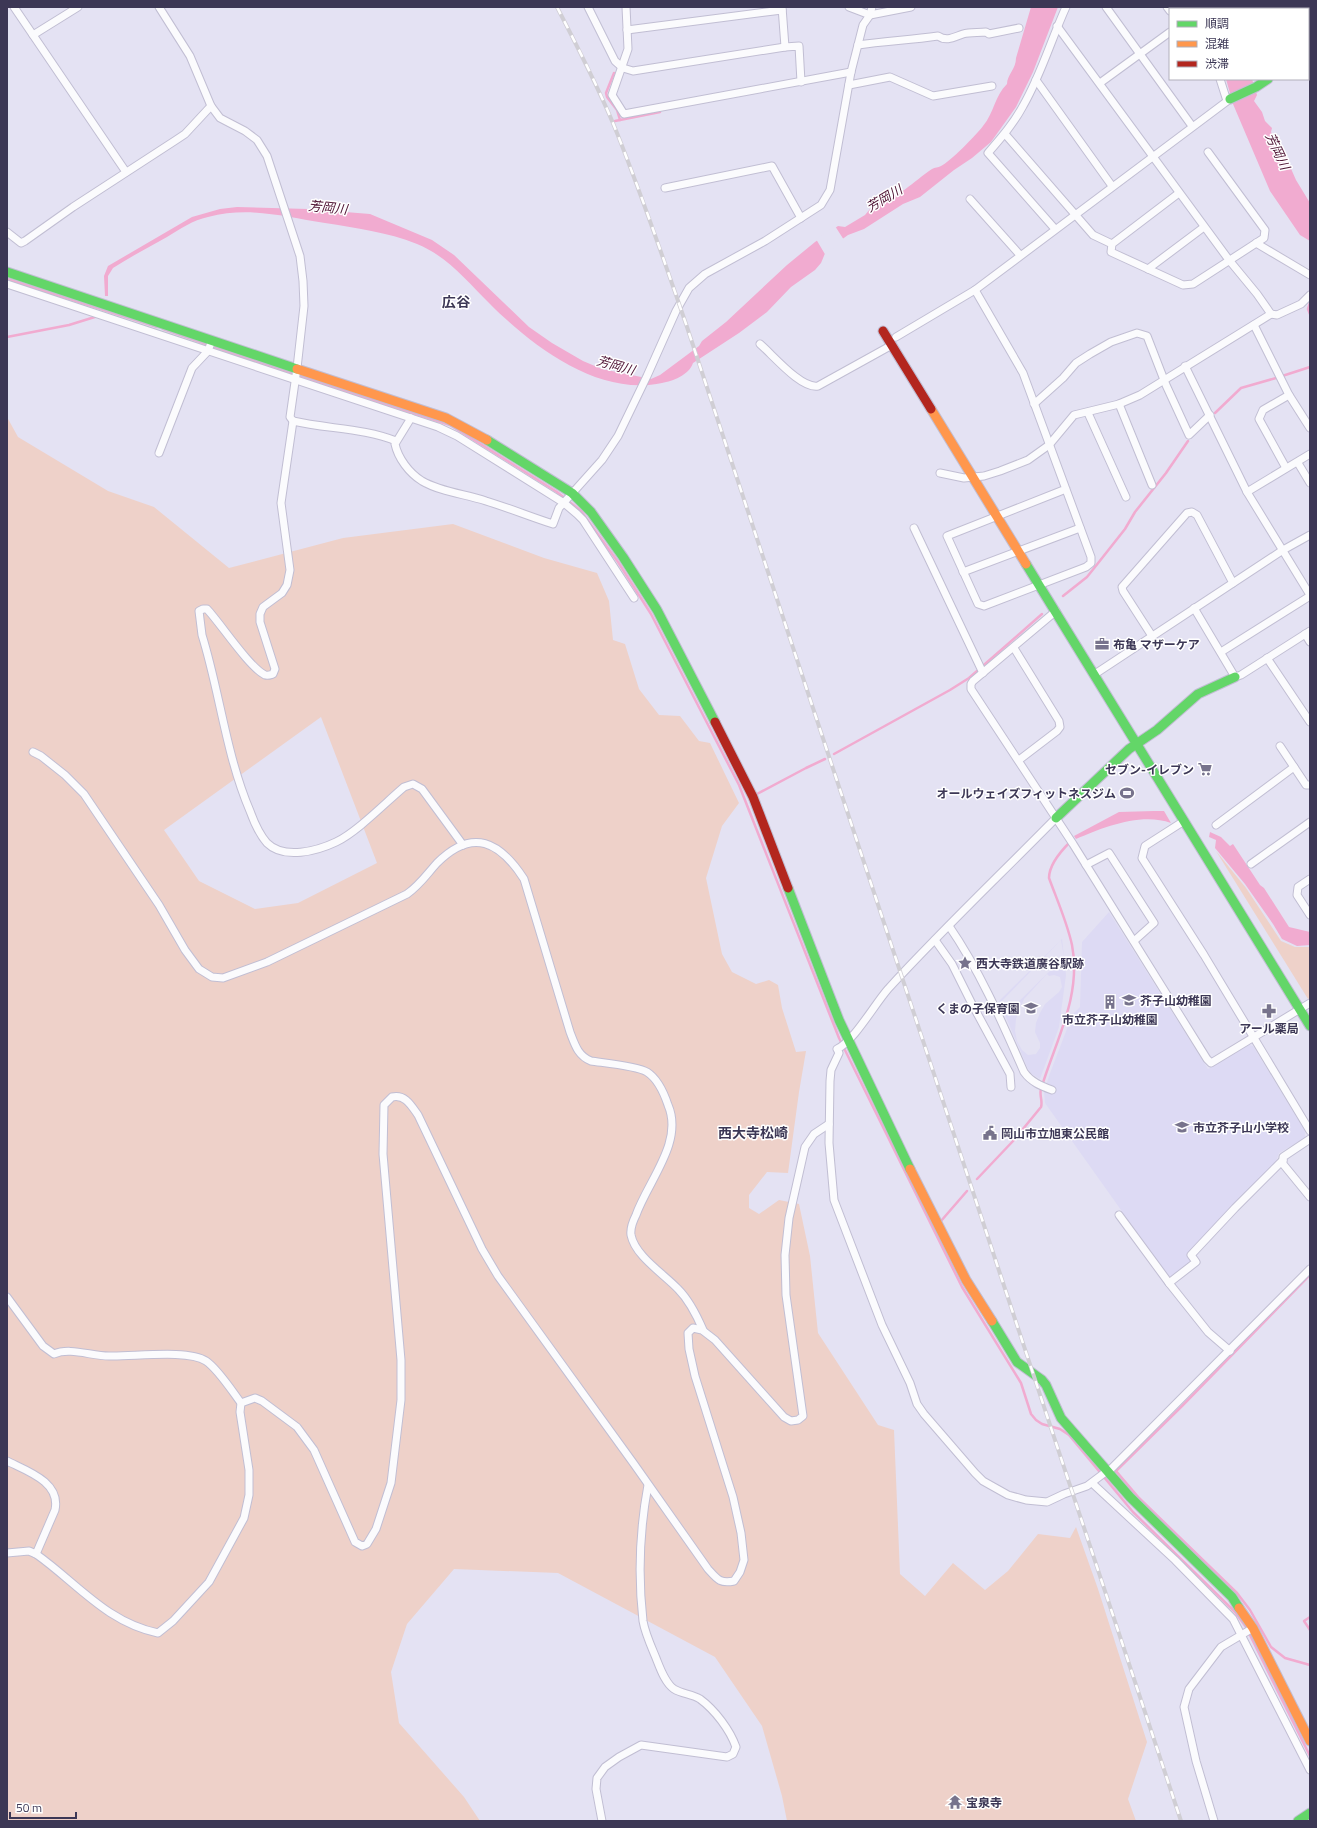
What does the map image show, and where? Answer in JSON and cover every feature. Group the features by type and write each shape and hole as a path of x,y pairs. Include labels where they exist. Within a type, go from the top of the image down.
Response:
{"street":[{"path":"14,7 126,172"},
{"path":"32,35 78,7"},
{"path":"159,7 190,56 211,106 220,118 251,136 267,156 300,256 303,280 304,306 290,412 293,422 281,503 290,570 288,585 282,593 263,607 260,614 260,622 275,669 273,674 269,676 264,675 251,664 207,609 199,611 202,635 243,795 257,829 267,843 276,849 287,853 296,853 335,843 347,836 404,787 413,784 422,789 463,845"},
{"path":"588,7 615,61 622,68 633,71 799,46 802,82"},
{"path":"626,7 628,49 612,95 624,114 851,72"},
{"path":"849,7 870,15 911,7"},
{"path":"410,418 395,444 396,451 408,469 427,483 553,524 559,508 610,448 625,423 648,376 676,311 689,288 705,274 738,257 821,205 828,198 851,72 863,26 870,15 872,7"},
{"path":"1055,229 988,152 1005,134 1023,107 1036,80 1066,7"},
{"path":"1106,7 1192,126"},
{"path":"627,30 782,9 785,47"},
{"path":"1057,26 1179,193 1271,314"},
{"path":"858,46 891,40 899,42 938,36 943,40 958,37 962,34 986,32 989,34 1018,28"},
{"path":"1100,83 1169,33"},
{"path":"849,85 890,77 933,96 992,86"},
{"path":"1036,80 1112,186"},
{"path":"1220,80 1228,100"},
{"path":"760,344 802,382 813,387 818,386 894,341 975,290 1074,214 1228,100 1256,87 1266,80"},
{"path":"7,232 21,243 185,134 211,106"},
{"path":"1005,134 1093,236 1112,244"},
{"path":"1179,193 1112,244 1111,252 1183,285 1193,284 1264,238 1265,230 1208,152"},
{"path":"665,188 772,166 801,218"},
{"path":"970,198 1020,255"},
{"path":"1148,269 1204,226"},
{"path":"1256,243 1310,276"},
{"path":"7,272 210,346 296,375 447,431 591,512 623,557 657,610 678,648 753,797 839,1020 845,1044 966,1280 1017,1362 1042,1380 1061,1418 1105,1473 1232,1597 1310,1770"},
{"path":"7,284 210,346"},
{"path":"975,290 1023,373 1049,445 1066,489 1091,557 1091,563 1086,568 984,606 978,604 947,536 1066,489"},
{"path":"940,473 955,477 984,476 1028,460 1049,445 1074,415 1088,413 1119,404 1140,395 1271,314 1277,315 1301,304 1310,295"},
{"path":"1254,325 1289,396 1310,428"},
{"path":"883,331 894,341 997,516 1310,1026"},
{"path":"1034,404 1063,378 1076,363 1111,342 1136,333 1147,336 1189,435 1210,415"},
{"path":"159,453 192,368 210,346"},
{"path":"1185,366 1247,492 1310,595 1222,652"},
{"path":"296,375 455,421 567,498 634,598"},
{"path":"1286,468 1259,419 1262,410 1289,396"},
{"path":"1119,404 1152,485"},
{"path":"1088,413 1126,497"},
{"path":"293,422 382,435 396,441"},
{"path":"1247,492 1286,468 1298,463 1310,454"},
{"path":"1298,463 1310,483"},
{"path":"1152,636 1123,591 1122,587 1187,513 1192,512 1197,515 1233,583"},
{"path":"914,528 981,670"},
{"path":"963,572 1018,550 1080,528"},
{"path":"1095,674 1283,550 1310,534"},
{"path":"1194,608 1222,652 1235,677"},
{"path":"1056,611 1014,648 981,670 971,684 971,689 1071,841 1211,1063 1310,1003"},
{"path":"1310,642 1307,632 1235,677 1198,694 1157,730 1137,743 1104,771 1056,818 935,940 887,991 845,1044 837,1049 839,1053 831,1070 829,1124 829,1143 834,1200 882,1325 910,1383 917,1404 975,1473 983,1481 1008,1495 1026,1500 1047,1502 1092,1483 1105,1473 1310,1269"},
{"path":"1014,648 1059,721 1060,727 1057,731 1019,760"},
{"path":"1267,658 1310,722"},
{"path":"1280,746 1306,785 1310,785"},
{"path":"33,752 41,756 84,794 159,905 185,950 199,969 212,978 223,978 267,962 407,894 418,886 448,854 463,845 480,842 497,848 514,864 524,879 570,1032 577,1050 583,1058 591,1061 647,1072 655,1079 663,1091 672,1113 669,1142 663,1160 641,1200 630,1228 634,1244 644,1257 679,1289 687,1300 703,1330 736,1361 770,1403 784,1417 791,1421 798,1420 803,1416 786,1295 785,1255 789,1218 805,1147 814,1134 829,1124"},
{"path":"1216,825 1294,767"},
{"path":"1184,821 1145,846 1142,858 1254,1037 1310,1131"},
{"path":"1251,864 1310,822"},
{"path":"1086,865 1109,853 1154,923 1134,941"},
{"path":"1310,879 1298,887 1297,895 1310,915"},
{"path":"950,926 1004,1024 1024,1072 1028,1078 1049,1089"},
{"path":"935,940 952,964 1010,1074 1011,1087"},
{"path":"241,1403 255,1398 262,1401 297,1427 314,1450 355,1542 362,1546 367,1544 376,1529 391,1483 402,1400 401,1360 383,1154 384,1105 392,1097 396,1096 403,1097 410,1103 418,1114 482,1248 498,1276 708,1569 717,1579 725,1583 734,1580 740,1572 744,1560 741,1533 732,1497 695,1376 689,1349 688,1333 693,1328 703,1330"},
{"path":"1168,1283 1196,1262 1191,1255 1245,1197 1283,1160 1283,1157 1310,1139"},
{"path":"1283,1160 1283,1164 1310,1197"},
{"path":"1119,1215 1168,1283 1208,1332 1230,1350"},
{"path":"7,1297 43,1346 54,1354 61,1351 107,1356 168,1354 205,1360 212,1365 241,1403 240,1412 242,1437 249,1470 249,1495 244,1518 209,1582 173,1621 158,1634 140,1629 113,1614 91,1599 36,1554 30,1551 7,1553"},
{"path":"7,1461 44,1480 55,1493 57,1502 55,1510 36,1554"},
{"path":"1092,1483 1247,1631 1310,1740"},
{"path":"602,1821 596,1789 597,1778 605,1767 619,1757 641,1745 727,1757 733,1754 736,1747 733,1739 725,1727 699,1699 674,1689 665,1678 648,1638 644,1622 641,1558 642,1516 648,1484"},
{"path":"1214,1821 1196,1761 1184,1707 1189,1688 1221,1647 1247,1631"},
{"path":"1298,1821 1310,1812"}],"shaded area":[{"path":"7,417 18,437 108,491 154,507 229,568 343,538 453,524 544,558 597,573 609,601 613,640 625,644 639,689 659,715 680,716 699,741 710,743 739,803 722,826 706,878 722,954 732,972 756,984 769,980 778,985 782,1008 796,1052 806,1051 788,1173 767,1172 749,1195 749,1208 759,1214 779,1200 799,1204 810,1256 818,1333 878,1425 894,1430 900,1574 925,1596 953,1563 985,1590 1008,1571 1038,1534 1070,1538 1076,1527 1098,1589 1147,1742 1128,1799 1136,1821 787,1821 782,1796 762,1726 715,1657 558,1573 454,1569 407,1624 391,1672 399,1723 464,1797 480,1821 7,1821","holes":["321,717 377,863 298,903 255,909 199,881 164,830"]},
{"path":"1216,851 1246,888 1281,941 1295,947 1310,947 1310,998 1308,999"},
{"name":"市立芥子山小学校","path":"1109,912 1208,1069 1249,1045 1253,1046 1305,1131 1305,1138 1279,1153 1275,1164 1188,1255 1193,1262 1170,1279 1045,1103 1044,1092 1049,1076 1068,1026 1071,1027 1074,1013 1080,1007 1082,942"},
{"path":"1062,939 1064,957 1066,975 1059,1027 1040,1079 1032,1074 1028,1069 999,1001","holes":["1061,940 1064,957 1006,1014 1001,1002","1047,974 1049,976 1054,975 1060,977 1062,987 1059,992 1045,1004 1040,1013 1036,1023 1035,1032 1040,1043 1040,1048 1036,1054 1028,1055 1022,1050 1017,1041 1015,1031 1016,1019 1024,999"]}],"water":[{"path":"1031,7 1058,7 1033,72 1016,107 991,142 920,197 903,204 864,229 848,235 826,251 821,263 815,270 791,287 767,312 739,333 693,363 688,371 680,377 671,381 638,385 614,382 591,375 568,364 546,351 507,320 447,262 428,249 417,244 394,236 371,231 281,216 253,212 238,212 202,218 113,268 108,276 108,296 105,296 104,276 108,266 192,217 220,209 237,207 308,209 370,214 432,240 454,255 529,327 552,343 583,361 602,369 651,379 660,375 699,346 702,341 726,322 787,265 815,242 838,226 845,227 865,215 875,203 898,194 932,169 945,164 963,148 987,121 1000,93 1007,84 1008,78 1016,62"},
{"name":"芳岡川","path":"1226,80 1252,80 1257,95 1254,101 1262,112 1265,121 1272,128 1271,132 1275,141 1281,146 1296,180 1310,203 1310,241 1300,235 1270,191 1233,104"},
{"path":"1164,811 1171,823 1148,819 1135,820 1110,826 1076,839 1074,836 1119,812"},
{"path":"1210,832 1221,837 1230,846 1233,844 1289,927 1310,932 1310,945 1297,946 1282,939 1245,884 1215,848 1216,840 1209,837"}],"pier":[{"path":"835,226 844,240 828,252 826,256 816,239"}],"waterway":[{"path":"614,73 606,93 607,97 617,110 620,120"},
{"path":"615,121 660,112"},
{"path":"7,279 157,327"},
{"path":"1310,303 1308,309 1310,314"},
{"path":"7,337 69,325 98,316"},
{"path":"163,329 289,373 450,425 557,492 581,511 618,562 651,614 739,785 839,1038 962,1287 1021,1383 1031,1414 1042,1424 1060,1429 1069,1435 1133,1512 1235,1612 1246,1627 1310,1756"},
{"path":"1215,413 1241,388 1310,367"},
{"path":"1063,596 1087,577 1125,529 1135,512 1166,473 1188,441"},
{"path":"834,754 969,678 1042,614"},
{"path":"757,794 825,759"},
{"path":"977,1179 1014,1140 1041,1107 1041,1089 1066,1018 1073,982 1074,964 1072,945 1065,919 1049,878 1053,863 1070,842"},
{"path":"941,1221 967,1191"},
{"path":"1115,1472 1310,1275"},
{"path":"1116,1471 1139,1498 1237,1593 1250,1610 1271,1647 1285,1658 1310,1665"},
{"path":"1310,1617 1304,1621 1310,1630"}],"railway":[{"path":"557,7 596,85 617,133 644,204 686,324 1181,1821"}],"traffic: fast":[{"path":"1230,99 1256,87 1266,80"},
{"path":"7,272 297,369"},
{"path":"487,440 572,493 591,512 623,557 657,610 715,722"},
{"path":"1026,564 1310,1026"},
{"path":"1056,818 1129,749 1157,730 1198,694 1235,677"},
{"path":"788,888 839,1020 910,1169"},
{"path":"992,1321 1017,1362 1042,1380 1046,1385 1061,1418 1130,1497 1232,1597 1239,1608"},
{"path":"1298,1821 1310,1813"}],"traffic: slow":[{"path":"297,369 446,418 487,440"},
{"path":"931,409 1026,564"},
{"path":"910,1169 966,1280 992,1321"},
{"path":"1239,1608 1253,1628 1310,1741"}],"traffic: jam":[{"path":"883,331 931,409"},
{"path":"715,722 753,797 788,888"}],"place":[{"name":"布亀 マザーケア","path":"1102,644"},
{"name":"セブン-イレブン","path":"1205,769"},
{"name":"オールウェイズフィットネスジム","path":"1127,793"},
{"name":"西大寺鉄道廣谷駅跡","path":"965,963"},
{"name":"芥子山幼稚園","path":"1129,1000"},
{"name":"市立芥子山幼稚園","path":"1110,1002"},
{"name":"くまの子保育園","path":"1031,1008"},
{"name":"アール薬局","path":"1269,1011"},
{"name":"市立芥子山小学校","path":"1182,1127"},
{"name":"岡山市立旭東公民館","path":"990,1133"},
{"name":"宝泉寺","path":"955,1802"}],"district":[{"name":"広谷","path":"456,301"},
{"name":"西大寺松崎","path":"753,1132"}]}
